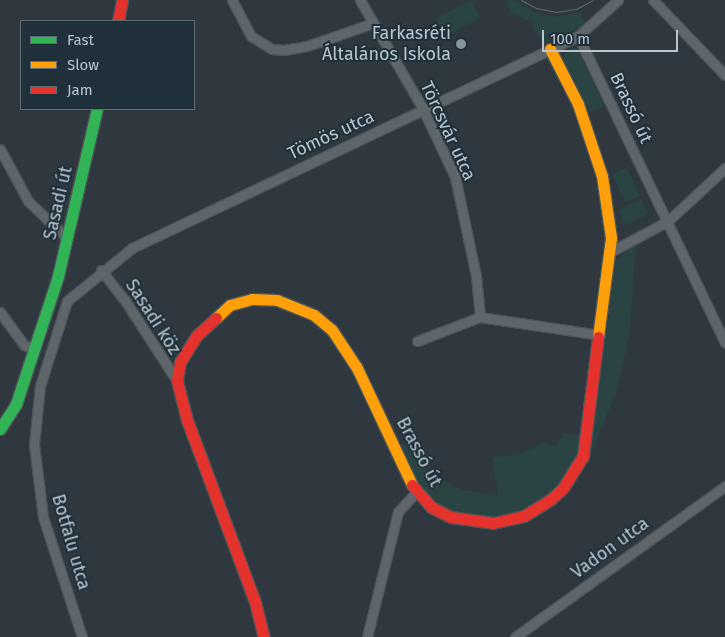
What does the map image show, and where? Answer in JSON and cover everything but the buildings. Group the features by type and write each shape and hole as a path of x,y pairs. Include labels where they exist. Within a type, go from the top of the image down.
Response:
{"street":[{"path":"118,20 122,0"},
{"path":"232,0 251,36 278,50 301,48 373,23"},
{"name":"Törcsvár utca","path":"360,0 423,109 460,194 476,276 480,317"},
{"name":"Tömös utca","path":"101,270 149,239 578,36 618,0"},
{"path":"653,0 725,75"},
{"name":"Brassó út","path":"578,36 654,199 668,220 725,343"},
{"name":"Brassó út","path":"264,637 255,602 187,420 177,381 180,362 197,336 230,305 252,299 277,300 314,315 332,330 346,349 416,492 440,512 480,523 516,519 550,500 570,478 583,456 612,251 602,176 591,139 578,104 550,49"},
{"name":"Sasadi út","path":"0,429 16,404 49,304 98,110"},
{"path":"0,149 13,179 28,201 67,238"},
{"path":"612,251 668,220 725,168"},
{"path":"49,304 63,309 67,301 101,270"},
{"name":"Sasadi köz","path":"101,270 124,298 177,381"},
{"name":"Botfalu utca","path":"63,309 40,386 34,425 44,517 82,637"},
{"path":"0,312 24,345 34,349"},
{"path":"416,341 480,317 600,335"},
{"name":"Vadon utca","path":"515,637 725,486"},
{"path":"367,637 398,512 416,492"}],"green space":[{"path":"471,0 480,18 445,37 435,19"},
{"path":"504,0 516,0 536,13 555,17 579,12 585,21 581,27 544,44 532,27 535,23 512,14"},
{"path":"577,47 604,107 592,112 586,107 563,60 565,53"},
{"path":"627,168 640,196 625,202 612,174"},
{"path":"641,199 649,214 626,226 618,210"},
{"path":"636,243 630,331 617,390 589,459 616,260"},
{"path":"563,433 583,436 579,451 564,479 553,492 524,512 499,519 452,513 435,504 417,482 400,446 411,440 430,472 461,490 498,495 492,458 520,454 543,443 557,446"}],"tram line":[{"path":"521,0 536,8 556,12 576,9 593,0"}],"traffic: fast":[{"path":"0,429 16,404 58,276 97,110"}],"traffic: slow":[{"path":"550,49 578,104 602,176 611,238 598,337"},
{"path":"216,318 230,305 252,299 277,300 314,315 332,330 357,368 412,485"}],"traffic: jam":[{"path":"118,20 122,0"},
{"path":"216,318 197,335 180,362 177,381 187,420 255,602 264,637"},
{"path":"412,485 431,507 451,517 493,523 524,516 550,500 563,488 583,456 598,337"}],"place":[{"name":"Farkasréti Általános Iskola","path":"461,44"}]}
